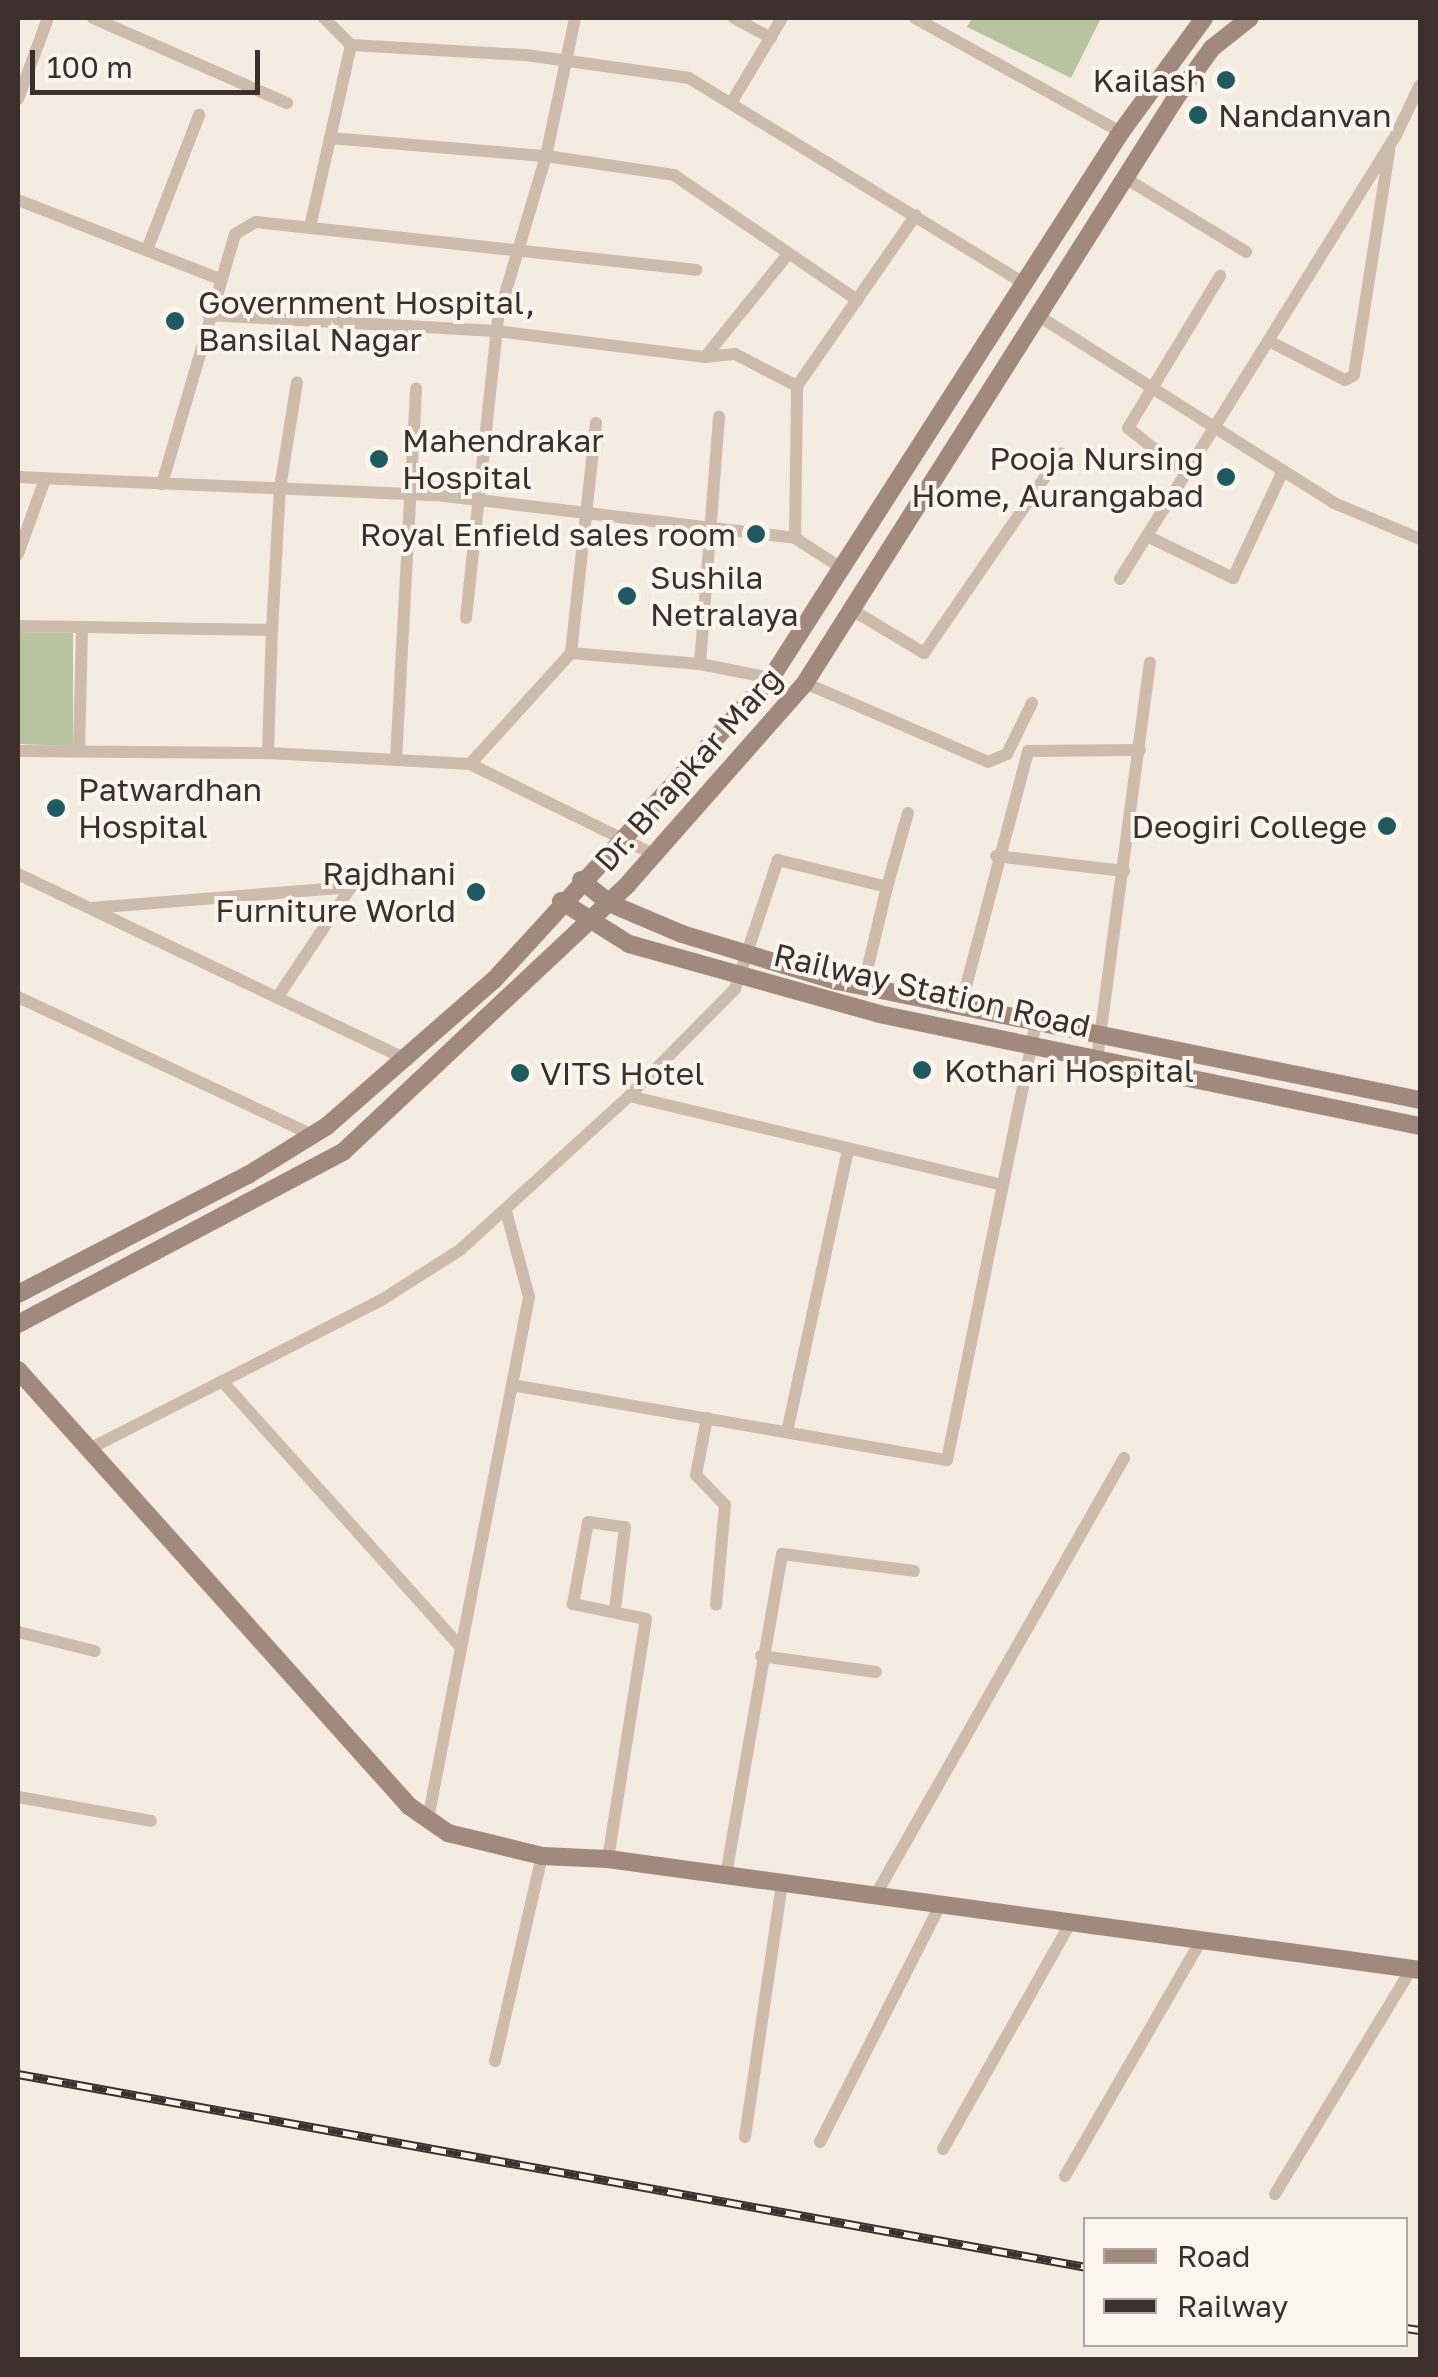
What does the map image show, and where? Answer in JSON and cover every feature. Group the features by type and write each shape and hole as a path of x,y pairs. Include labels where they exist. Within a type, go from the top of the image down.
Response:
{"main road":[{"name":"Dr. Bhapkar Marg","path":"18,1294 312,1135 409,1061 494,980 580,880 771,678 844,570 1121,132 1204,18"},
{"name":"Dr. Bhapkar Marg","path":"18,1324 343,1152 609,903 805,683 1125,178 1212,48 1250,18"},
{"path":"1068,217 1091,231"},
{"name":"Railway Station Road","path":"580,880 609,903 750,954 863,987 1420,1100"},
{"name":"Railway Station Road","path":"561,901 588,923 630,944 879,1014 1420,1126"},
{"path":"18,1370 409,1806 448,1833 542,1856 608,1859 1416,1969"}],"street":[{"path":"18,99 48,18"},
{"path":"92,18 287,103"},
{"path":"324,18 350,45 568,61 689,78 1026,284"},
{"path":"466,618 475,500 496,332 546,156 575,18"},
{"path":"734,18 771,38"},
{"path":"732,103 782,18"},
{"path":"915,18 1121,132"},
{"path":"310,227 350,45"},
{"path":"1120,579 1390,144 1420,85"},
{"path":"147,250 198,115"},
{"path":"330,138 546,156 674,175 857,300"},
{"path":"1269,341 1345,380 1354,376 1390,144"},
{"path":"1125,178 1246,252"},
{"path":"18,200 220,279"},
{"path":"795,538 797,386 916,215"},
{"path":"162,484 208,315 235,234 256,222 696,270"},
{"path":"705,356 788,254"},
{"path":"1186,474 1128,428 1220,276"},
{"path":"208,315 496,332 705,356 735,354 797,386"},
{"path":"1037,315 1334,503 1420,538"},
{"path":"268,753 280,488 297,382"},
{"path":"396,760 407,494 416,389"},
{"path":"700,664 718,417"},
{"path":"470,764 571,654 591,514 596,423"},
{"path":"849,608 924,653 1061,454"},
{"path":"1147,536 1233,578 1283,471"},
{"path":"18,477 475,500 795,538 844,570"},
{"path":"18,554 45,479"},
{"path":"18,626 272,630 272,612"},
{"path":"79,752 82,627"},
{"path":"571,654 700,664 771,678"},
{"path":"1098,1059 1098,1035 1150,664"},
{"path":"805,683 988,762 1007,754 1032,703"},
{"path":"960,1008 996,856 1028,751 1140,750"},
{"path":"18,751 268,753 470,764 654,855"},
{"path":"863,987 908,813"},
{"path":"996,856 1124,871"},
{"path":"88,1449 383,1299 506,1211 629,1096 743,976 778,860 887,887"},
{"path":"18,874 409,1061"},
{"path":"89,908 350,888 277,998"},
{"path":"18,997 312,1135"},
{"path":"512,1384 947,1460 1036,1024"},
{"path":"629,1096 1002,1184"},
{"path":"788,1432 848,1148"},
{"path":"428,1820 529,1297 506,1211"},
{"path":"222,1381 461,1647"},
{"path":"707,1418 696,1476 725,1504 716,1605"},
{"path":"876,1896 1124,1458"},
{"path":"608,1859 646,1619 573,1604 588,1522 625,1528 615,1610"},
{"path":"726,1875 782,1554 914,1571"},
{"path":"18,1632 95,1651"},
{"path":"762,1656 876,1672"},
{"path":"18,1798 151,1821"},
{"path":"495,2061 542,1856"},
{"path":"744,2137 782,1883"},
{"path":"820,2142 941,1904"},
{"path":"943,2148 1071,1922"},
{"path":"1065,2176 1201,1940"},
{"path":"1274,2194 1416,1969"}],"green space":[{"path":"972,18 1101,18 1071,78 967,27"},
{"path":"18,632 73,633 73,746 18,744"}],"railway":[{"path":"18,2074 1083,2266"},
{"path":"1408,2328 1420,2330"}],"place":[{"name":"Kailash","path":"1226,80"},
{"name":"Nandanvan","path":"1198,115"},
{"name":"Government Hospital, Bansilal Nagar","path":"175,321"},
{"name":"Mahendrakar Hospital","path":"379,459"},
{"name":"Pooja Nursing Home, Aurangabad","path":"1226,477"},
{"name":"Royal Enfield sales room","path":"756,534"},
{"name":"Sushila Netralaya","path":"627,596"},
{"name":"Patwardhan Hospital","path":"56,808"},
{"name":"Deogiri College","path":"1387,826"},
{"name":"Rajdhani Furniture World","path":"476,892"},
{"name":"Kothari Hospital","path":"922,1070"},
{"name":"VITS Hotel","path":"520,1073"}]}
